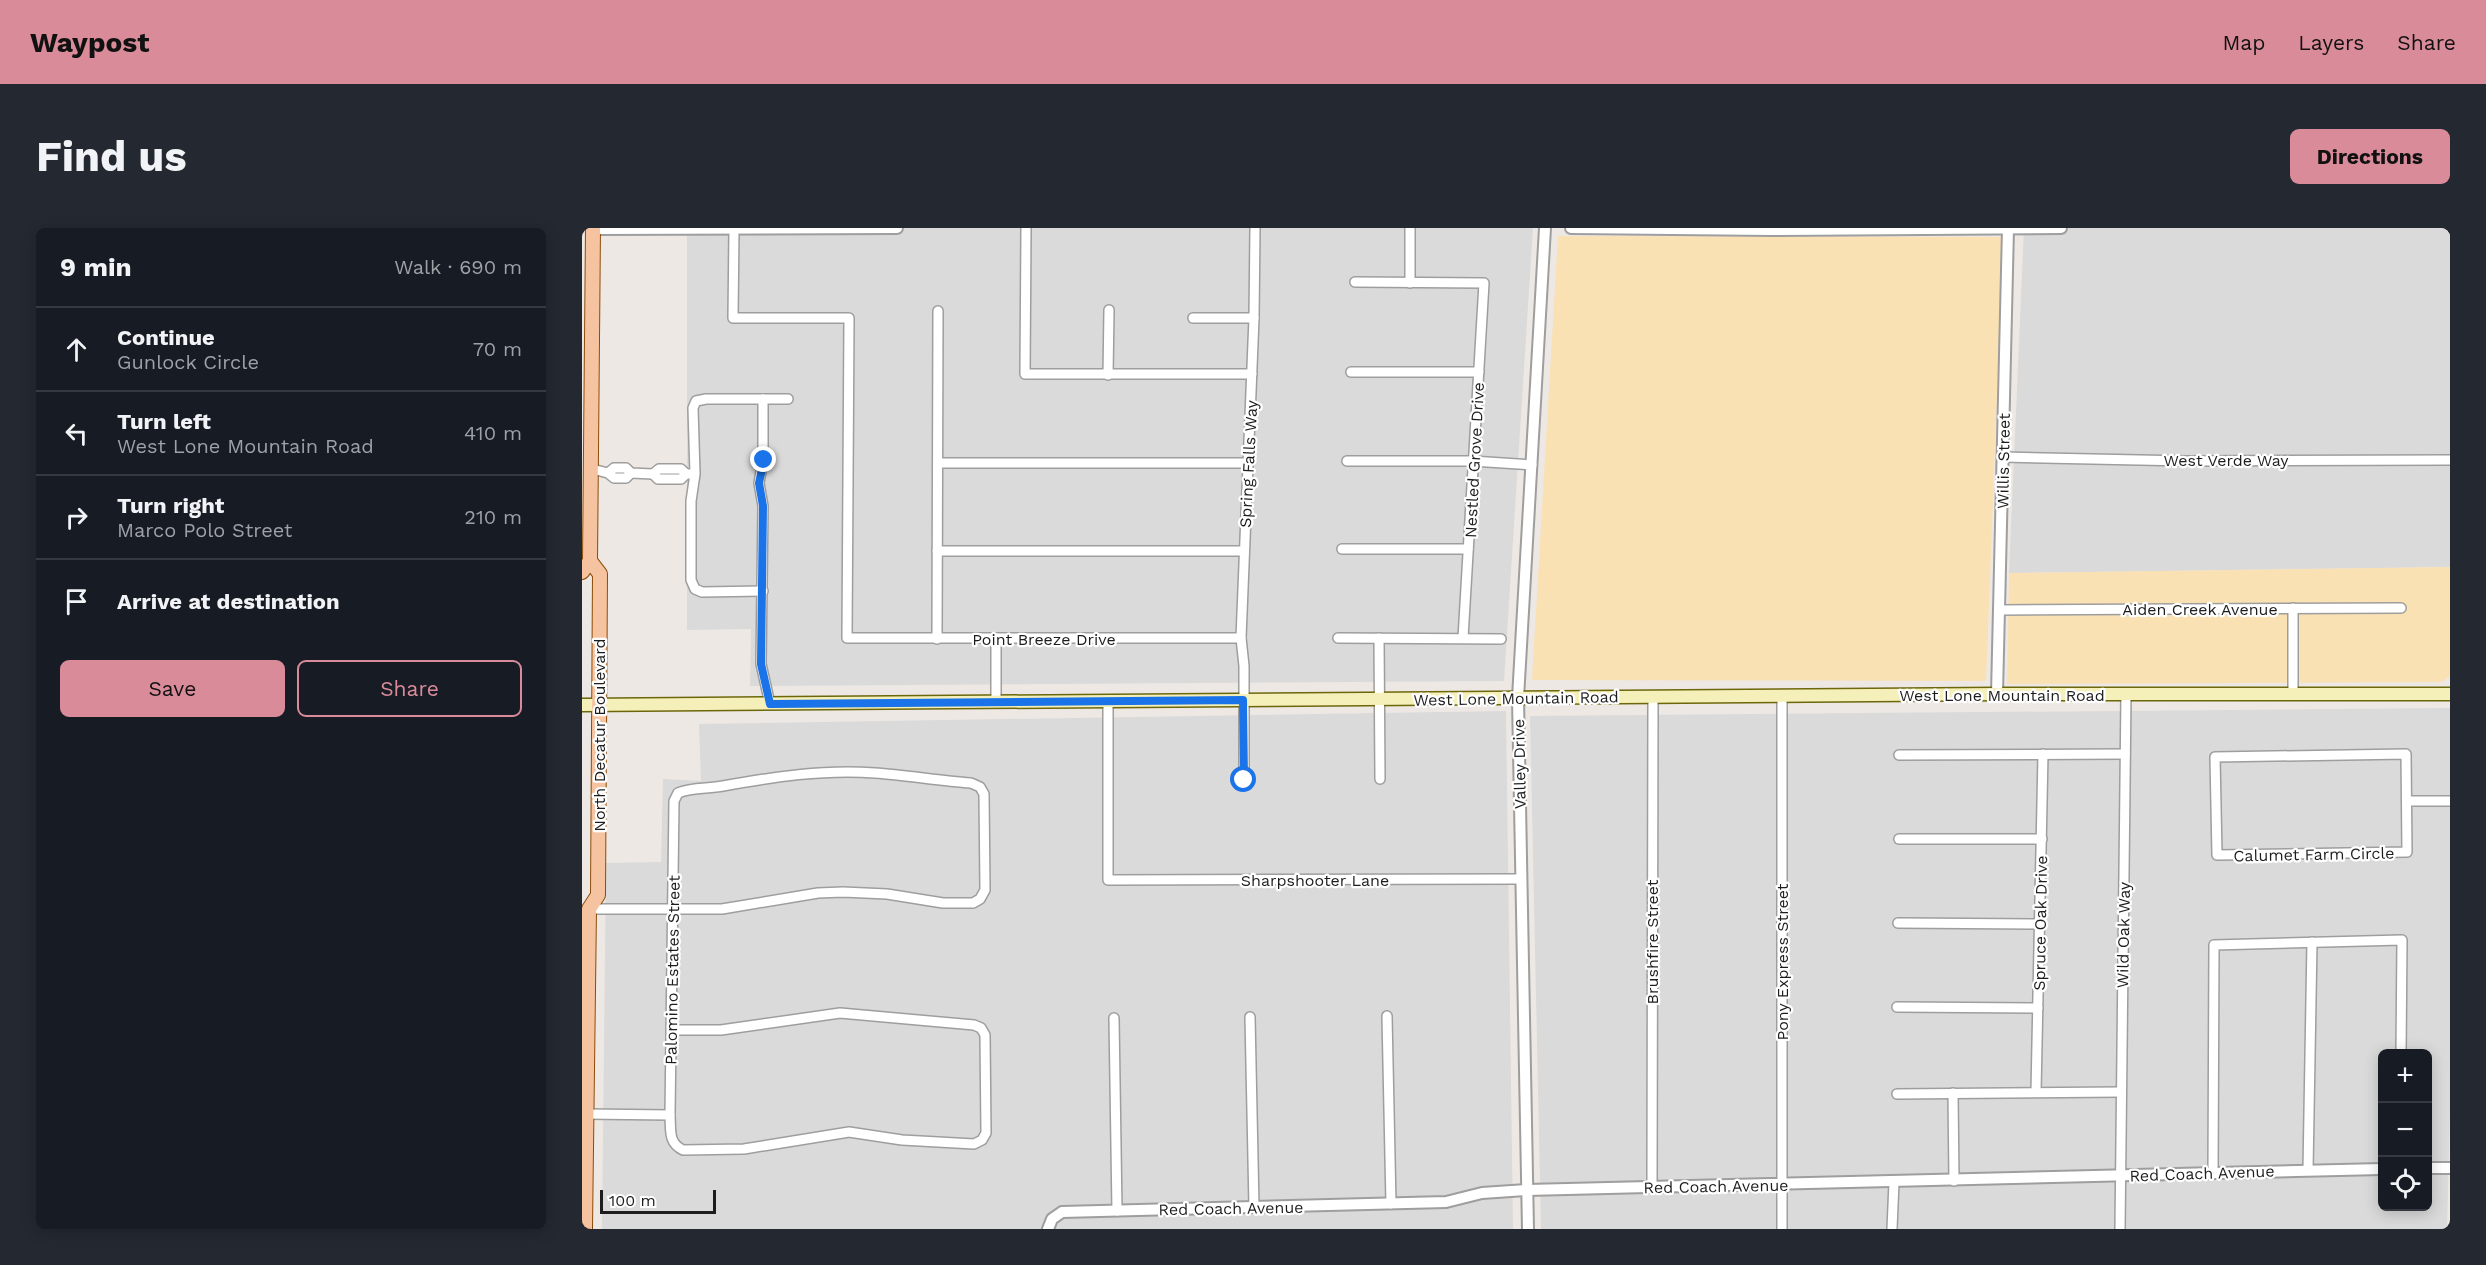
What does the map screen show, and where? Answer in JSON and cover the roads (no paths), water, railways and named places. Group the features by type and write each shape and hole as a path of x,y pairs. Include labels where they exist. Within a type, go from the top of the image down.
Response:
{"main road":[{"name":"North Decatur Boulevard","path":"585,1229 585,905 598,895 600,705 600,574 586,567 591,469 587,403 593,228"},
{"name":"West Lone Mountain Road","path":"582,705 1997,694 2450,694"}],"street":[{"path":"593,228 897,228"},
{"path":"1026,228 1025,374 1252,374"},
{"name":"Spring Falls Way","path":"1244,780 1244,666 1240,638 1252,374 1255,228"},
{"path":"1355,282 1410,283 1410,228"},
{"name":"Valley Drive","path":"1528,1229 1518,698 1545,228"},
{"path":"1571,228 2061,228"},
{"name":"Willis Street","path":"1997,694 2008,228"},
{"name":"Point Breeze Drive","path":"734,229 733,318 849,318 847,638 1240,638"},
{"name":"Nestled Grove Drive","path":"1410,283 1484,283 1463,638"},
{"path":"1108,375 1109,310"},
{"path":"937,639 938,311"},
{"path":"1193,318 1254,318"},
{"path":"1351,372 1479,372"},
{"path":"764,399 764,460 759,483 763,506 761,664 770,704"},
{"path":"763,591 702,592 695,589 691,580 690,474 693,408 696,401 788,399"},
{"name":"West Verde Way","path":"2003,457 2450,460"},
{"path":"1347,460 1473,461 1532,465"},
{"path":"938,463 1248,463"},
{"path":"591,469 608,473 614,478 626,478 630,473 653,474 659,469 681,469 690,474"},
{"path":"1342,549 1468,549"},
{"path":"937,551 1244,551"},
{"path":"2293,608 2293,694"},
{"name":"Aiden Creek Avenue","path":"1999,610 2401,608"},
{"path":"996,638 996,702"},
{"path":"1338,638 1501,639"},
{"path":"1379,638 1380,779"},
{"name":"Wild Oak Way","path":"2120,1229 2126,694"},
{"name":"Pony Express Street","path":"1782,696 1782,1229"},
{"name":"Brushfire Street","path":"1652,1188 1653,697"},
{"name":"Sharpshooter Lane","path":"1108,702 1108,880 1521,879"},
{"name":"Spruce Oak Drive","path":"2036,1092 2043,754"},
{"path":"1899,755 2125,754"},
{"name":"Calumet Farm Circle","path":"2406,754 2407,801 2407,852 2217,855 2216,757 2406,754"},
{"name":"Palomino Estates Street","path":"671,1030 721,1030 840,1013 974,1024 981,1028 985,1035 986,1133 982,1140 974,1144 946,1144 849,1132 744,1149 683,1150 675,1146 671,1139 670,1115 672,910 675,801 678,794 686,790 711,789 767,778 822,772 874,772 944,782 971,783 980,787 984,794 985,890 973,903 943,903 886,894 818,893 722,909 672,910"},
{"path":"2407,801 2450,801"},
{"path":"1899,839 2042,839"},
{"path":"585,905 672,910"},
{"path":"1898,923 2040,924"},
{"path":"2213,1173 2214,945 2402,940 2401,1049"},
{"path":"2308,1170 2312,942"},
{"path":"1897,1008 2038,1008"},
{"path":"1387,1016 1390,1204"},
{"path":"1250,1017 1254,1208"},
{"path":"1114,1018 1117,1211"},
{"path":"1897,1094 2121,1092"},
{"path":"1953,1094 1954,1181"},
{"path":"586,1114 670,1115"},
{"path":"2432,1168 2450,1168"},
{"name":"Red Coach Avenue","path":"1050,1224 1062,1212 1446,1202 1482,1193 1527,1190 2378,1169"},
{"path":"1892,1229 1894,1182"}]}
